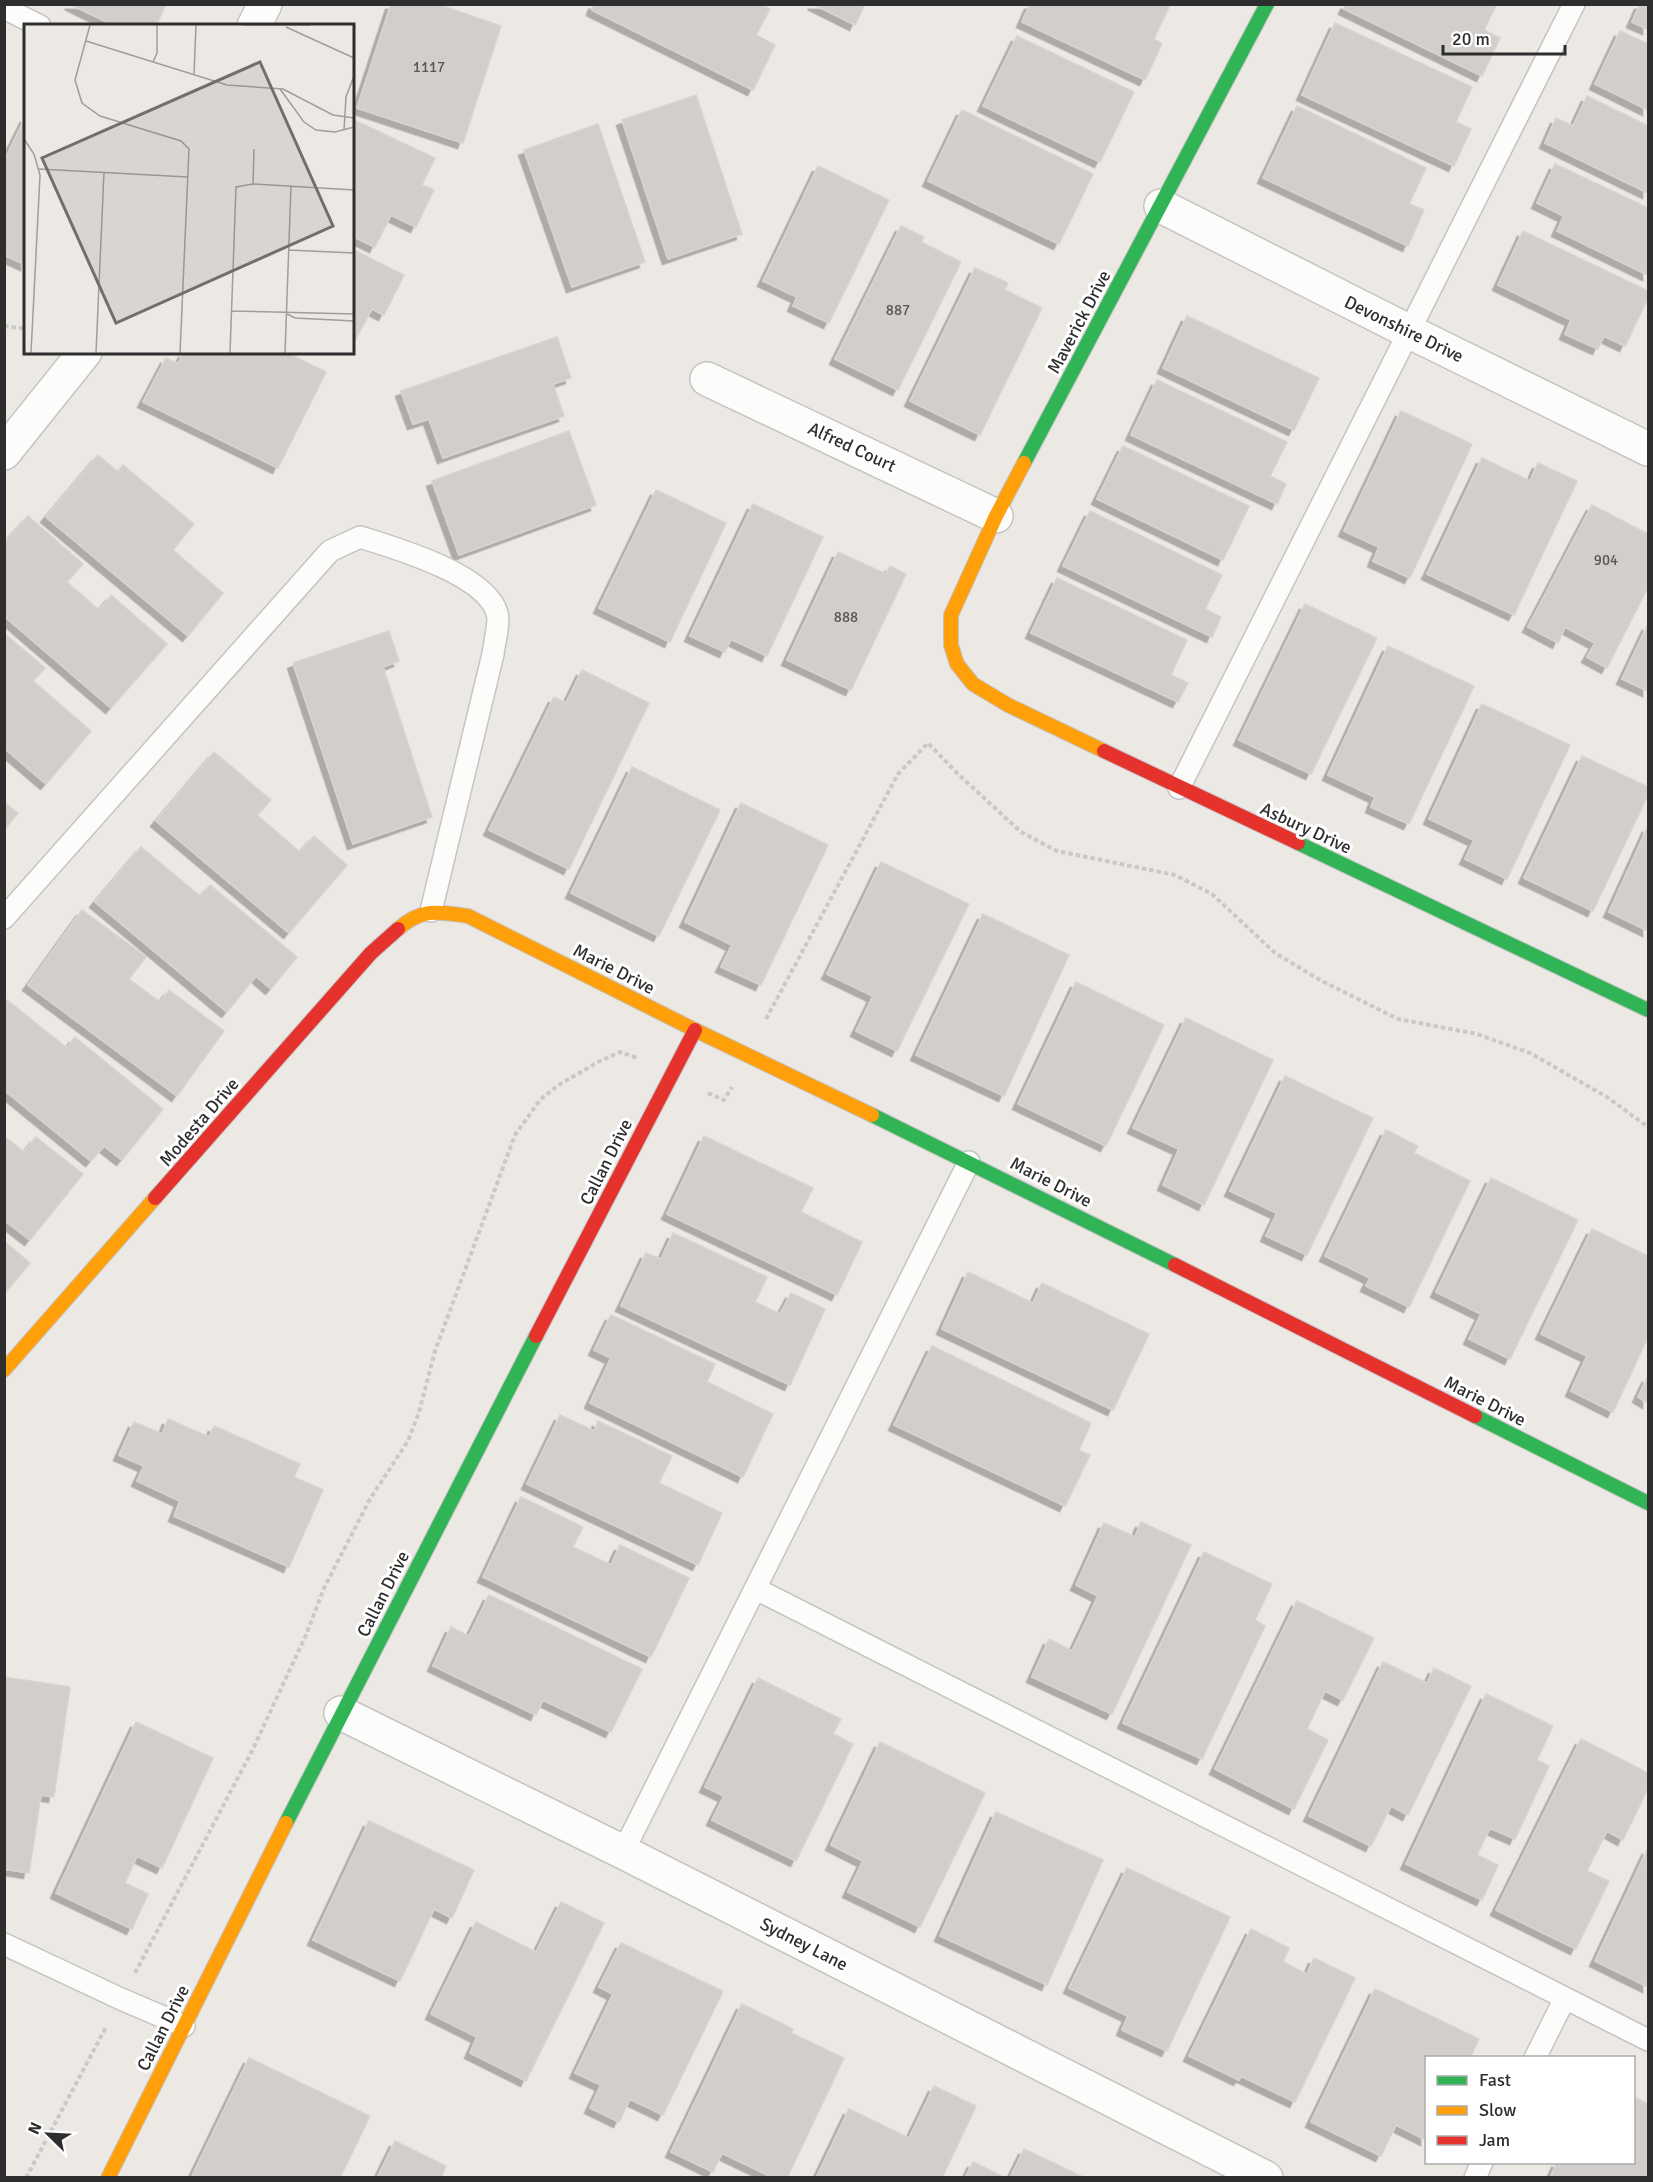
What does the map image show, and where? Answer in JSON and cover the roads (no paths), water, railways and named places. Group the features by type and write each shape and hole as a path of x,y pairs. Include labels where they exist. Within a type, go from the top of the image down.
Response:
{"street":[{"path":"255,24 265,4"},
{"name":"Maverick Drive","path":"957,664 951,645 951,615 996,516 1267,4"},
{"name":"Devonshire Drive","path":"1161,206 1648,449"},
{"path":"4,453 83,354"},
{"name":"Alfred Court","path":"707,379 996,516"},
{"name":"Asbury Drive","path":"957,664 974,684 1008,705 1648,1010"},
{"name":"Marie Drive","path":"431,911 468,916 695,1030 969,1162 1648,1503"},
{"name":"Modesta Drive","path":"4,1370 371,953 404,924 431,911"},
{"name":"Callan Drive","path":"108,2178 341,1713 695,1030"},
{"name":"Sydney Lane","path":"341,1713 623,1852 1266,2178"}],"lane":[{"path":"1179,788 1574,4"},
{"path":"4,8 36,24"},
{"path":"4,918 330,550 360,537 418,555 481,588 498,614 493,654 431,911"},
{"path":"623,1852 969,1162"},
{"path":"756,1589 1648,2040"},
{"path":"4,1944 184,2026"},
{"path":"1536,2056 1564,1998"},
{"path":"1475,2178 1482,2164"}]}
